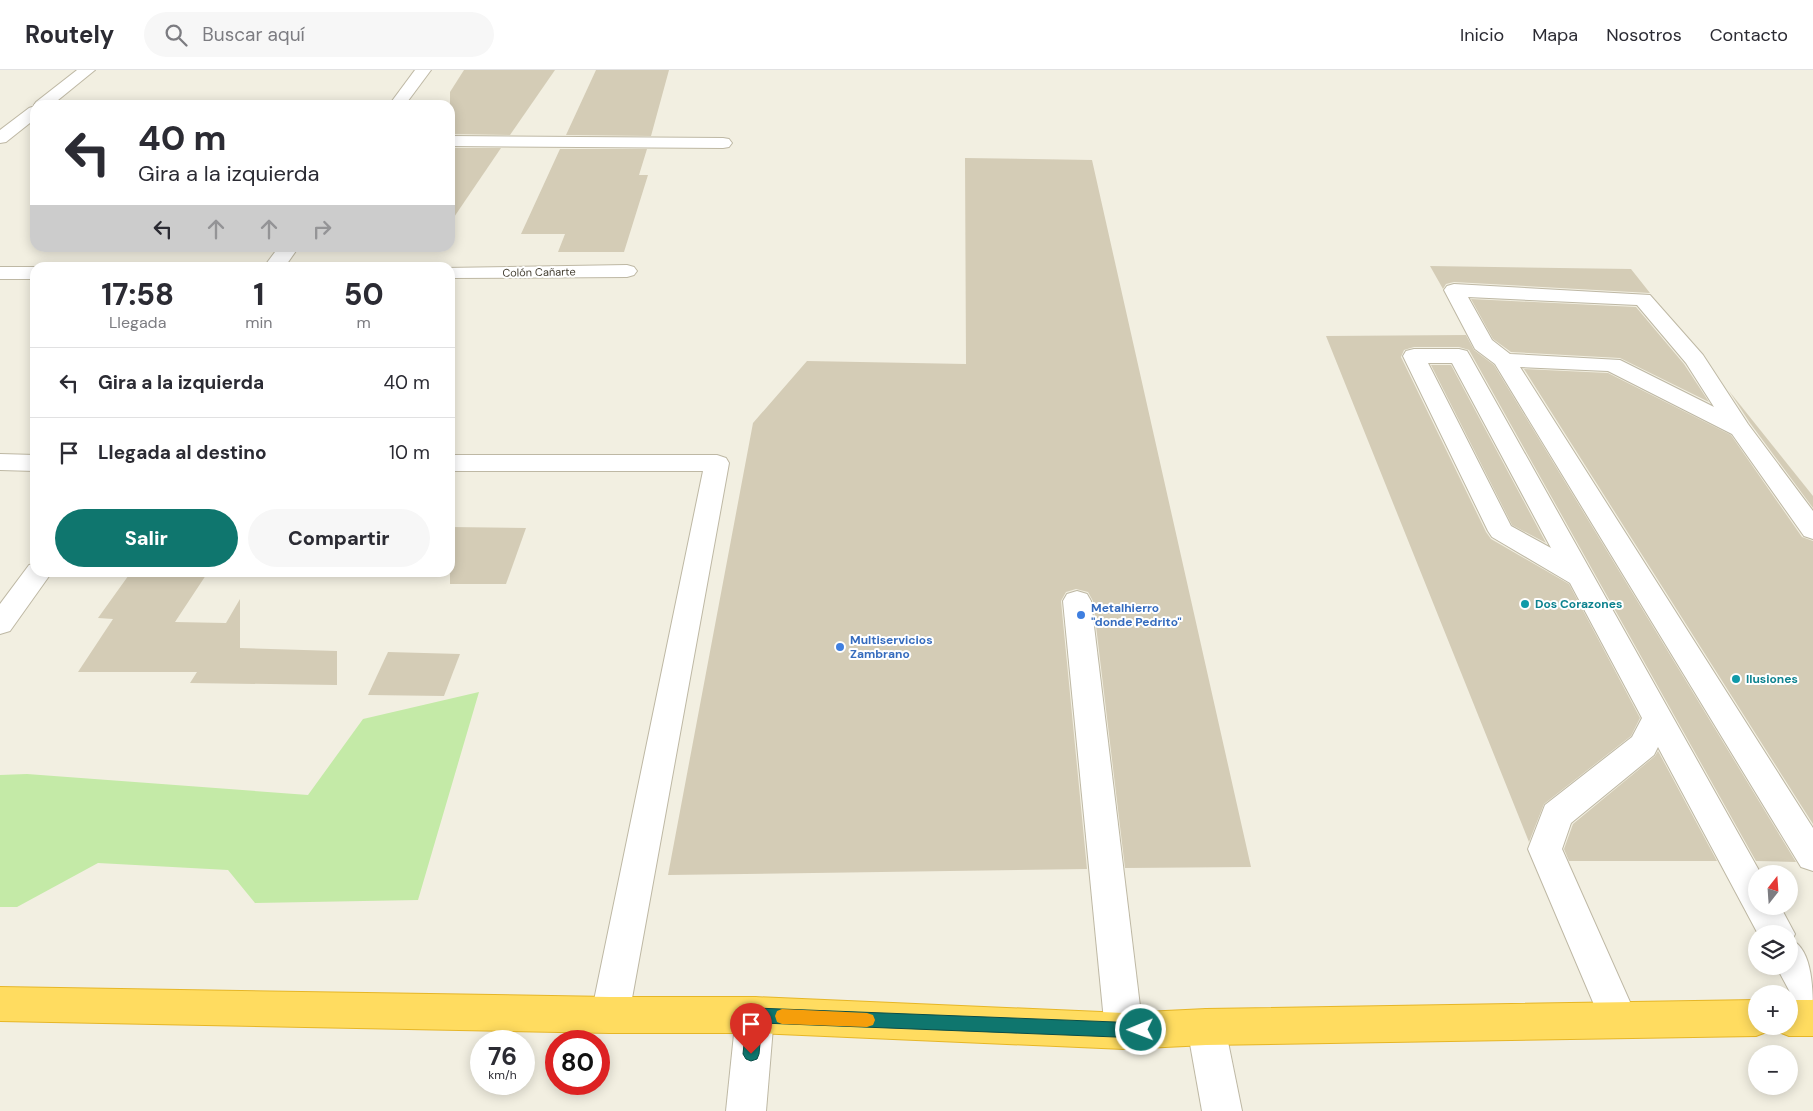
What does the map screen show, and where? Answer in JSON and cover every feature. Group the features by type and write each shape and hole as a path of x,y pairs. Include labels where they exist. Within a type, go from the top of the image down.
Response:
{"highway":[{"path":"0,1004 610,1015 755,1015 1124,1031 1206,1027 1748,1018"},
{"path":"1798,1018 1813,1018"}],"street":[{"path":"48,100 87,70"},
{"path":"400,100 423,70"},
{"path":"0,138 30,115"},
{"path":"455,141 722,143"},
{"name":"Colón Cañarte","path":"455,272 628,271"},
{"path":"0,273 30,273"},
{"path":"1813,530 1740,429 1695,360 1643,299 1454,290 1483,344 1504,360 1813,857"},
{"path":"1580,577 1501,531 1414,356 1459,356 1748,883"},
{"path":"1504,360 1612,365 1740,429"},
{"path":"0,462 30,463"},
{"path":"455,463 717,463 610,1015"},
{"path":"0,624 35,577"},
{"path":"1078,601 1124,1031"},
{"path":"1619,1020 1545,849 1557,815 1643,746 1657,719"},
{"path":"1798,972 1813,999"},
{"path":"746,1111 755,1015"},
{"path":"1206,1027 1222,1111"}],"green space":[{"path":"479,692 418,900 255,903 228,870 98,863 17,907 0,907 0,775 27,774 308,795 363,719"}],"building":[{"path":"464,70 555,70 510,135 455,134 455,100 450,100 450,92"},
{"path":"596,70 669,70 651,136 566,135"},
{"path":"455,148 501,148 455,216"},
{"path":"560,149 647,149 639,175 648,175 624,252 558,252 565,234 521,234"},
{"path":"965,158 1092,160 1251,867 1125,868 1093,601 1088,592 1076,589 1066,592 1061,601 1087,869 668,875 753,423 807,361 966,364"},
{"path":"1430,266 1631,269 1650,293 1454,282 1446,284 1443,289"},
{"path":"1471,299 1636,307 1684,364 1709,402 1620,358 1511,352 1493,339"},
{"path":"1466,335 1474,350 1494,365 1796,862 1756,861 1469,350 1459,347 1414,347 1404,350 1401,357 1486,532 1491,539 1569,584 1640,718 1631,736 1544,804 1529,842 1326,336"},
{"path":"1431,365 1451,365 1546,543 1512,525"},
{"path":"1524,369 1608,373 1731,435 1802,537 1813,541 1813,824"},
{"path":"1729,391 1813,496 1813,508 1750,423"},
{"path":"455,527 526,528 506,584 450,584 450,577 455,577"},
{"path":"127,577 205,577 175,622 226,623 240,599 240,648 337,651 337,685 190,683 197,672 78,672 113,619 98,618"},
{"path":"388,652 460,654 444,696 368,695"},
{"path":"1658,751 1717,861 1569,861 1564,849 1573,824 1655,756"}],"slow traffic":[{"path":"782,1016 867,1020"}],"place":[{"name":"Dos Corazones","path":"1525,604"},
{"name":"Metalhierro \"donde Pedrito\"","path":"1081,615"},
{"name":"Multiservicios Zambrano","path":"840,647"},
{"name":"Ilusiones","path":"1736,679"}],"route":[{"path":"751,1054 755,1015 1124,1031 1141,1030"}]}
